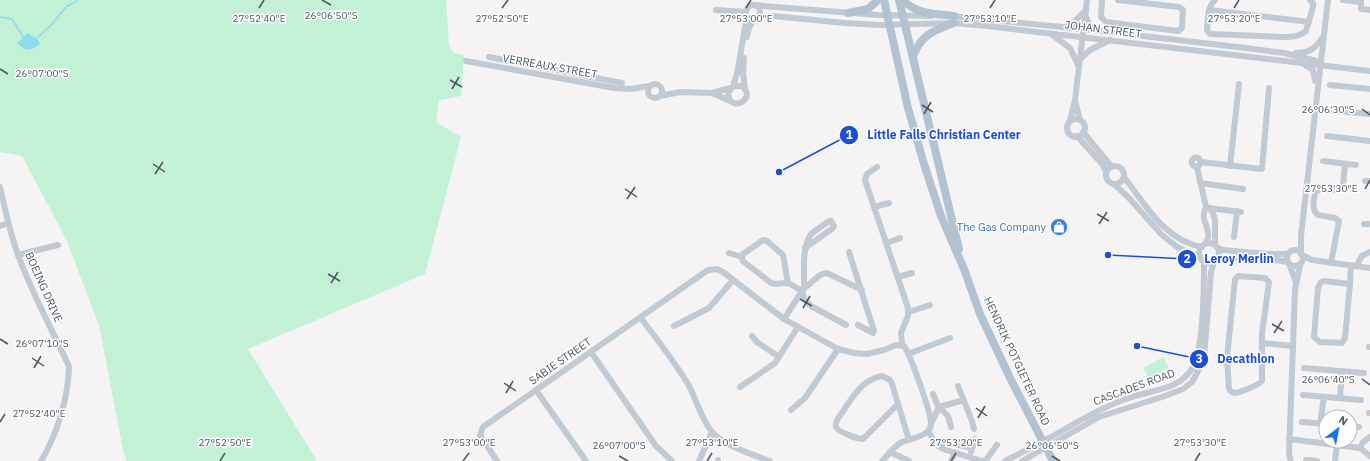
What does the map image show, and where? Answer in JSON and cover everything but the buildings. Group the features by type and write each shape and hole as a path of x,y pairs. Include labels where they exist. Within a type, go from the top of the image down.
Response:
{"main road":[{"path":"848,13 868,9 878,0"},
{"name":"HENDRIK POTGIETER ROAD","path":"884,0 908,108 941,216 964,269 983,322 1053,461"},
{"name":"HENDRIK POTGIETER ROAD","path":"899,0 964,269"},
{"path":"903,0 916,10 954,20"},
{"path":"913,56 917,46 927,35 954,20"}],"street":[{"path":"745,0 746,12"},
{"path":"1087,0 1075,100 1070,121 1067,126 1071,135 1077,136 1103,165 1107,180 1114,184 1129,198 1161,234 1177,247 1209,263 1227,257 1239,256 1288,263 1294,266 1312,260"},
{"path":"1102,0 1101,17 1106,22 1178,31 1182,28 1183,10 1179,7 1118,0"},
{"path":"1215,0 1210,6 1209,10 1207,30 1210,34 1292,37 1306,31 1313,3 1310,0"},
{"path":"1312,132 1311,127 1316,82 1320,63 1327,0"},
{"path":"1291,461 1289,454 1289,439 1296,284 1302,260 1301,236 1327,0"},
{"path":"1343,0 1361,1 1362,9 1370,10"},
{"path":"712,93 736,104 742,102 746,97 743,73 748,31 755,18 760,15 760,10 753,3 748,5 746,12 737,74 728,96 730,101"},
{"name":"JOHAN STREET","path":"753,3 848,13 1066,27 1284,53 1310,52 1315,48 1322,37"},
{"path":"800,18 801,9"},
{"path":"716,10 746,12 755,18"},
{"path":"1209,10 1309,22"},
{"path":"1066,27 1085,12"},
{"path":"1085,12 1089,24 1095,30"},
{"name":"JOHAN STREET","path":"755,18 773,16 844,23 889,25 905,25 954,20 1082,37 1297,62 1320,63"},
{"path":"1050,33 1070,48 1079,64"},
{"path":"1079,64 1093,48 1110,40"},
{"name":"JOHAN STREET","path":"1284,53 1320,63"},
{"path":"489,57 622,83"},
{"name":"VERREAUX STREET","path":"466,61 614,88 631,89 649,86"},
{"name":"JOHAN STREET","path":"1297,62 1311,68 1315,74 1316,82"},
{"path":"1320,63 1370,70"},
{"path":"680,92 655,83 649,86 647,90 649,95 653,98 680,92 712,93 739,85 746,90"},
{"path":"1230,166 1239,84"},
{"path":"1330,85 1370,89"},
{"path":"660,96 662,92 661,86"},
{"path":"1202,260 1199,252 1209,234 1203,218 1203,213 1206,207 1200,183 1199,165 1262,169 1269,88"},
{"name":"VERREAUX STREET","path":"631,89 649,95"},
{"path":"1075,100 1080,120 1084,127 1083,132 1112,167 1120,168 1124,177 1162,226 1182,241 1192,245 1216,246 1223,250 1268,254 1288,254 1294,250 1301,236"},
{"path":"1328,110 1370,114"},
{"path":"1070,121 1075,119 1080,120"},
{"path":"1077,136 1083,132"},
{"path":"1327,136 1370,141"},
{"path":"1323,161 1356,165"},
{"path":"1331,263 1339,221 1335,218 1316,214 1314,207 1316,193 1320,189 1341,189 1345,164"},
{"path":"877,167 867,174 865,178 909,312 901,330 899,345 906,349 920,386 931,424"},
{"path":"1106,172 1112,167"},
{"path":"1114,184 1122,182 1124,177"},
{"path":"1200,183 1243,189"},
{"name":"BOEING DRIVE","path":"0,187 8,223 18,255 33,292 69,368 65,394 56,431 41,461"},
{"path":"874,207 889,203"},
{"path":"1206,207 1239,212 1234,237"},
{"path":"1206,207 1212,211 1215,219 1216,246 1220,255 1216,261"},
{"path":"806,248 833,228 834,226 831,221 811,234 807,241 804,259 803,290 805,300 810,306 846,325"},
{"path":"0,226 8,223"},
{"path":"887,243 900,238"},
{"path":"742,257 744,253 763,240 766,240 784,255 788,283"},
{"path":"18,255 58,245"},
{"path":"1294,250 1312,260 1370,268"},
{"path":"849,252 874,331 873,333 858,325"},
{"path":"1350,284 1324,281 1319,285 1313,335 1317,341 1340,343 1344,340 1350,284 1354,266 1362,256 1370,252"},
{"path":"729,253 742,257 743,261 771,283 788,283 803,290"},
{"path":"1288,254 1288,263 1296,284"},
{"name":"CASCADES ROAD","path":"1022,461 1098,410 1131,397 1172,386 1181,382 1194,364 1200,343 1202,260"},
{"name":"CASCADES ROAD","path":"1005,461 1045,445 1099,417 1162,397 1183,389 1192,382 1204,357 1211,272 1216,261"},
{"name":"SABIE STREET","path":"497,461 480,435 483,427 708,270 717,269 784,319 838,349 854,353 867,354 899,345"},
{"path":"784,319 803,290 822,274 827,273 862,290"},
{"path":"898,277 912,273"},
{"path":"1238,276 1265,278 1268,280 1262,343 1262,379 1260,384 1234,393 1230,391 1228,384 1227,358 1235,279 1238,276"},
{"path":"674,326 709,308 733,280"},
{"path":"909,312 930,305"},
{"path":"640,317 685,380 712,432 720,439 735,447 770,461"},
{"path":"740,387 768,368 779,357 798,327"},
{"path":"752,336 757,342 779,357"},
{"path":"908,354 950,338"},
{"path":"1262,343 1293,346"},
{"path":"791,410 804,398 838,349"},
{"path":"591,352 656,446 672,461"},
{"path":"1304,368 1364,373"},
{"path":"1340,398 1342,371"},
{"path":"898,404 863,439 859,439 839,431 836,427 836,422 839,417 860,388 865,383 878,376 886,377 890,380 898,404 909,440"},
{"path":"958,386 974,429"},
{"path":"536,390 586,461"},
{"path":"933,394 940,407 946,414 951,427"},
{"path":"1303,395 1360,400"},
{"path":"1324,397 1324,409"},
{"path":"882,461 902,442 922,435 928,431 940,407 964,400"},
{"path":"1302,422 1318,424"},
{"path":"928,431 938,446 947,451 984,461 997,445"},
{"path":"699,461 712,432"},
{"path":"1370,437 1363,442 1360,448 1370,456"},
{"path":"969,457 975,439"},
{"path":"1289,439 1318,441"},
{"path":"938,446 946,442 972,448"},
{"path":"1335,461 1336,449"},
{"path":"890,452 909,461"},
{"path":"952,461 955,453"},
{"path":"1306,460 1317,461"}],"green space":[{"path":"0,0 446,0 449,46 454,53 464,55 461,96 439,100 436,122 461,137 425,274 248,349 317,461 127,461 124,455 99,325 66,239 22,156 0,152"},
{"path":"1163,357 1169,368 1149,378 1143,368"}],"water":[{"path":"28,33 38,40 40,44 34,48 26,50 17,43"}],"waterway":[{"path":"35,40 52,24 66,7 78,0"},
{"path":"0,17 12,19 24,38"}],"place":[{"name":"Little Falls Christian Center","path":"779,172"},
{"name":"The Gas Company","path":"1059,227"},
{"name":"Leroy Merlin","path":"1108,255"},
{"name":"Decathlon","path":"1137,346"}]}
